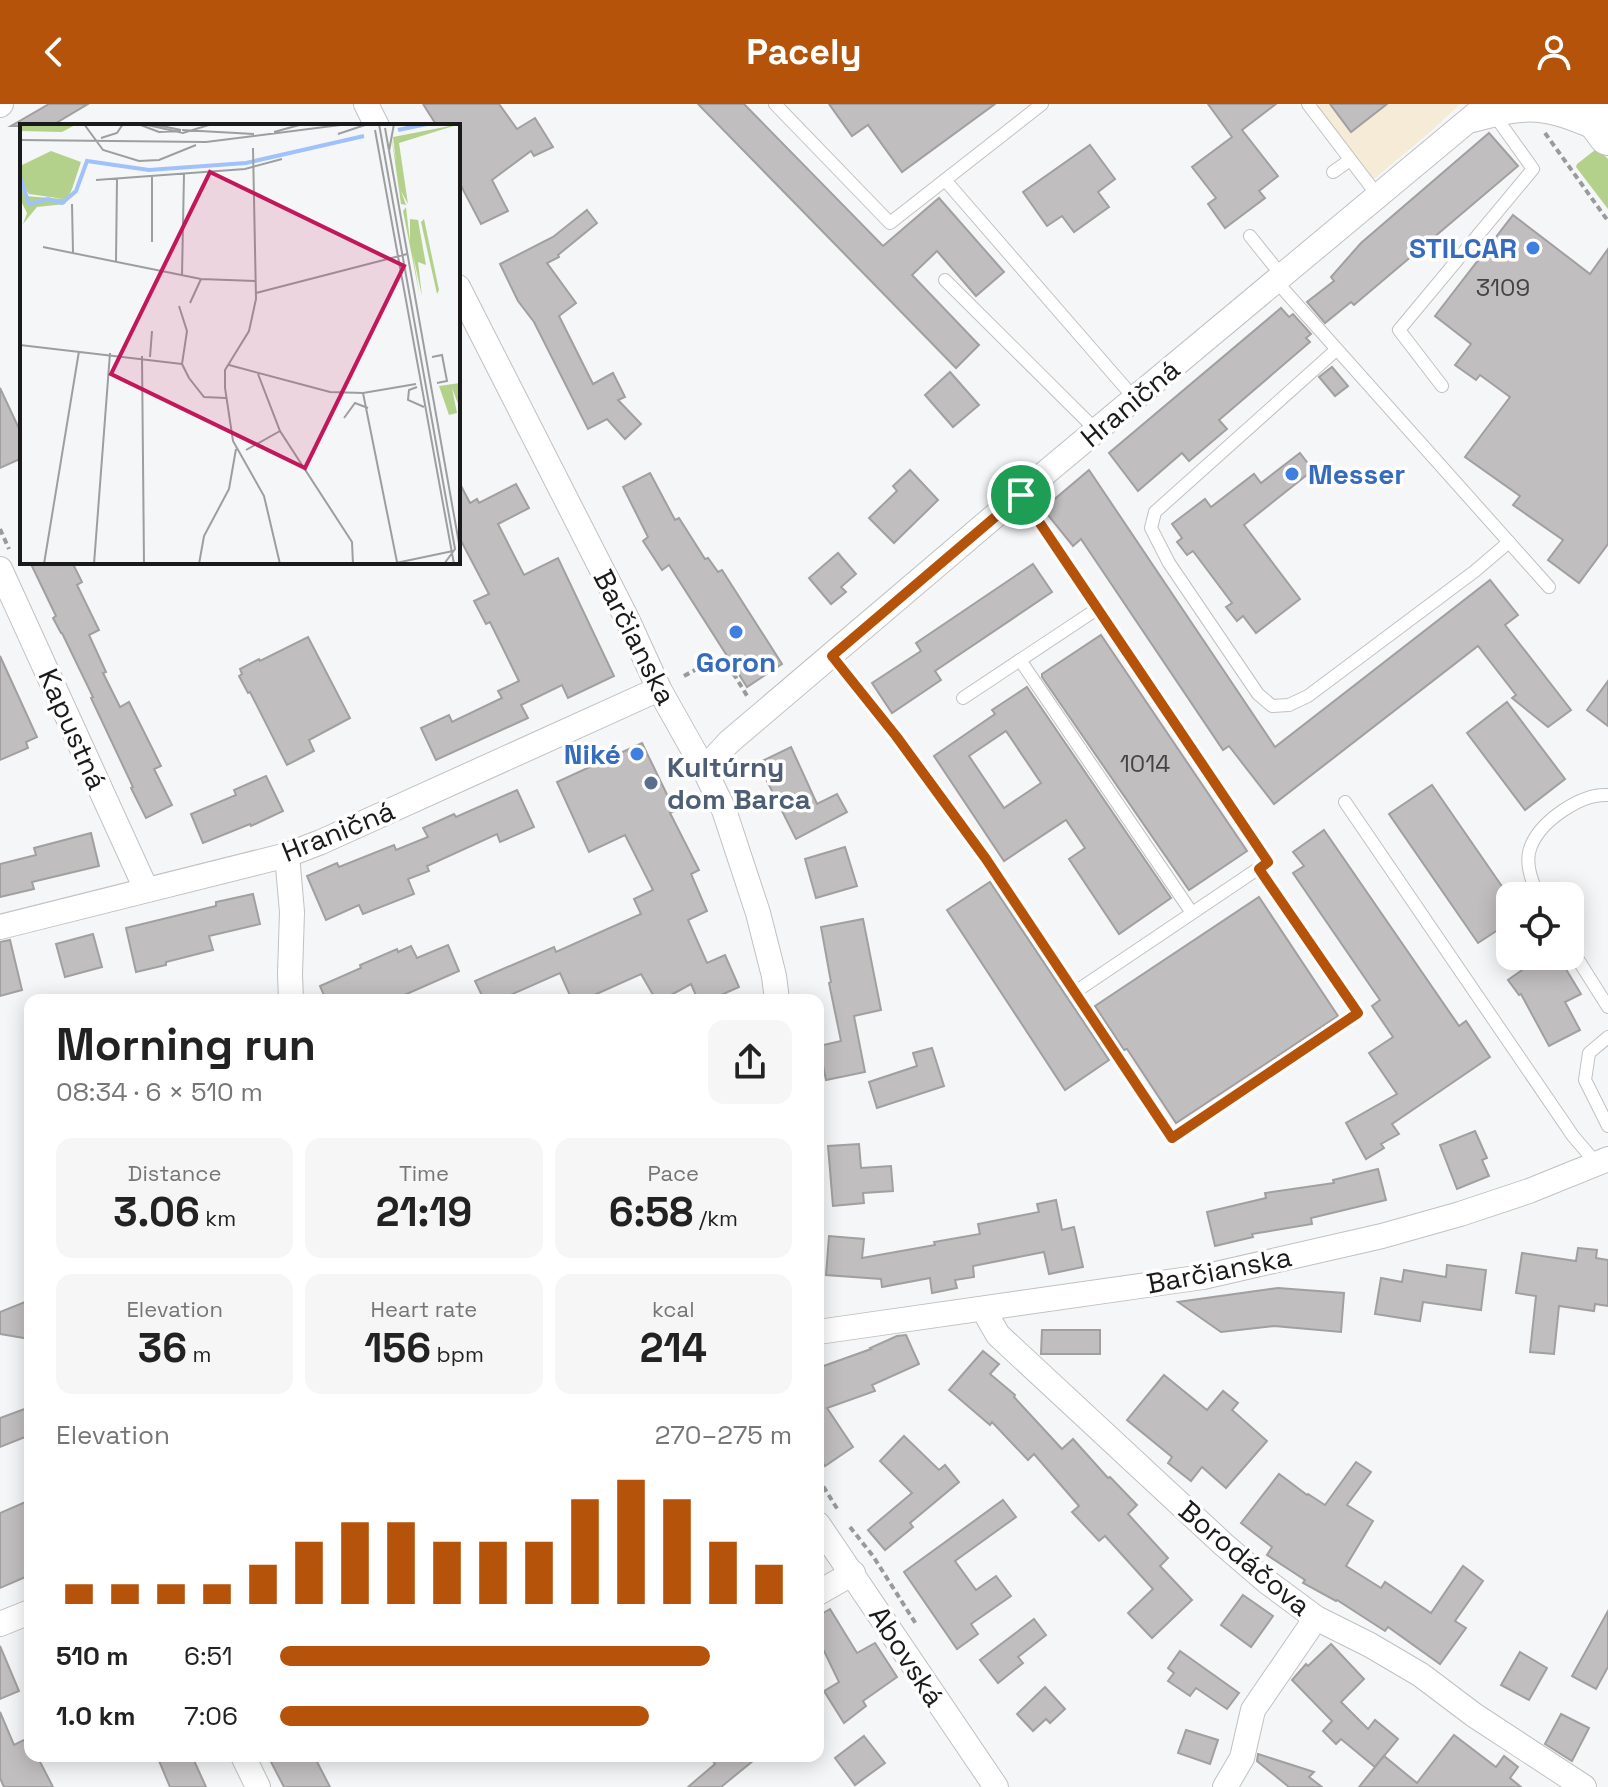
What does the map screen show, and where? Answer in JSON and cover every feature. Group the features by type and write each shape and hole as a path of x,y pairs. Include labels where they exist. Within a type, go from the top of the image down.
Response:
{"street":[{"path":"366,104 376,124"},
{"path":"1481,111 1529,107 1549,109 1599,124"},
{"name":"Hraničná","path":"704,769 729,742 1481,111"},
{"name":"Barčianska","path":"460,291 627,619 659,689 724,810 758,913 776,994"},
{"name":"Kapustná","path":"6,563 146,889"},
{"name":"Hraničná","path":"0,927 287,855 659,689"},
{"path":"287,855 292,912 291,994"},
{"name":"Barčianska","path":"824,1331 1203,1277 1382,1236 1460,1214 1602,1162"},
{"name":"Borodáčova","path":"983,1309 998,1335 1266,1581 1316,1618 1421,1675 1474,1715 1584,1787"},
{"name":"Abovská","path":"824,1532 996,1787"},
{"path":"824,1590 853,1573"},
{"path":"0,1624 24,1614"},
{"path":"1225,1787 1242,1758 1253,1710 1316,1618"},
{"path":"246,1762 258,1787"}],"lane":[{"path":"775,104 890,223 1042,104"},
{"path":"1308,104 1378,196"},
{"path":"1442,386 1399,330 1533,169 1481,111"},
{"path":"1333,172 1350,160"},
{"path":"945,180 1135,399"},
{"path":"1250,236 1336,350 1549,587"},
{"path":"945,280 1097,431"},
{"path":"1336,350 1155,512 1151,528 1169,563 1258,694 1272,706 1289,705 1308,696 1509,542"},
{"path":"1021,495 1268,862 1075,992"},
{"path":"963,698 1097,609"},
{"path":"832,656 888,725 986,859 1172,1138 1358,1013 1259,869"},
{"path":"1020,660 1192,913"},
{"path":"1533,882 1529,871 1530,848 1546,823 1576,803 1608,795"},
{"path":"1345,802 1573,1136 1602,1162"},
{"path":"1584,969 1608,1007"},
{"path":"1608,1037 1589,1053 1585,1080 1608,1126"}],"path":[{"path":"1529,107 1608,221"},
{"path":"0,529 6,563"},
{"path":"684,676 717,658 743,688"},
{"path":"824,1487 838,1509"},
{"path":"847,1523 873,1556 916,1624"}],"shaded area":[{"path":"1308,104 1460,104 1368,184"}],"green space":[{"path":"1595,150 1608,159 1608,209 1576,167"}],"building":[{"path":"49,104 88,104 54,124 11,126"},
{"path":"423,104 499,104 517,129 535,118 553,147 534,156 531,151 492,180 508,211 481,224 460,184 460,124 436,124"},
{"path":"698,104 744,104 883,246 939,198 1004,272 976,296 937,251 912,275 979,345 956,368"},
{"path":"829,104 995,104 902,172 868,125 852,136"},
{"path":"1208,104 1276,104 1242,130 1278,176 1259,191 1265,198 1225,228 1208,204 1216,198 1192,167 1232,137"},
{"path":"1330,104 1387,104 1351,132"},
{"path":"1489,133 1518,166 1354,305 1351,302 1325,323 1307,302 1334,281 1331,277 1361,243"},
{"path":"1090,145 1115,179 1098,192 1109,207 1074,232 1062,216 1047,226 1023,192"},
{"path":"587,210 597,223 559,257 547,263 576,303 559,316 593,384 613,373 625,397 618,400 641,424 625,439 607,419 588,429 534,322 518,301 500,264 553,237"},
{"path":"1513,215 1590,274 1608,249 1608,544 1579,583 1548,560 1563,540 1513,505 1520,496 1465,457 1510,397 1480,375 1476,380 1455,365 1471,344 1435,316"},
{"path":"1281,308 1289,317 1293,314 1311,334 1306,338 1310,342 1219,420 1227,429 1189,461 1182,453 1138,491 1109,453"},
{"path":"1332,367 1348,386 1335,396 1319,377"},
{"path":"950,372 979,405 953,427 925,395"},
{"path":"0,388 20,431 20,459 0,468"},
{"path":"1300,453 1313,470 1244,525 1300,599 1256,633 1243,616 1237,621 1226,607 1232,603 1193,551 1187,555 1177,542 1182,538 1172,524 1205,499 1211,507 1254,474 1261,483"},
{"path":"910,470 938,500 894,543 869,518 897,491 893,486"},
{"path":"1089,470 1275,747 1490,580 1518,615 1505,625 1571,710 1548,727 1512,698 1516,695 1478,646 1274,804 1229,746 1223,750 1081,539 1073,546 1043,509"},
{"path":"650,473 675,520 679,518 705,559 708,558 718,572 722,570 782,664 747,687 669,565 662,570 643,541 648,537 623,487"},
{"path":"460,484 470,503 477,499 479,503 516,484 529,508 498,524 524,575 558,558 614,676 568,698 562,685 521,705 528,718 436,760 421,728 449,715 452,722 502,698 498,691 519,681 490,622 486,624 474,601 489,594 460,539"},
{"path":"838,553 856,574 841,587 846,592 831,604 809,578"},
{"path":"31,564 73,564 82,582 77,585 99,630 89,635 106,672 103,673 120,707 129,702 161,766 154,769 172,805 146,818 93,697 53,618 56,616"},
{"path":"1033,564 1052,592 935,671 941,680 892,713 872,683 921,651 916,643"},
{"path":"1101,635 1247,851 1189,890 1042,677 1042,674"},
{"path":"308,637 350,718 309,740 314,751 287,765 239,676 242,674 240,669"},
{"path":"0,656 37,737 26,742 28,748 0,760"},
{"path":"1608,681 1608,726 1587,710"},
{"path":"1027,687 1171,898 1119,934 1069,859 1085,848 1066,820 1004,861 934,756 995,714 992,710","holes":["1006,731 1041,783 1004,808 969,756"]},
{"path":"1507,702 1565,779 1525,810 1467,733"},
{"path":"642,743 675,811 670,813 699,870 691,874 707,911 688,920 707,963 725,955 739,987 723,994 695,994 691,984 673,994 653,994 641,974 596,994 569,994 560,973 513,994 481,994 475,981 554,947 556,952 641,914 634,899 653,890 625,835 589,852 557,782"},
{"path":"791,747 817,804 837,794 847,812 796,839 758,763"},
{"path":"266,776 283,811 203,843 191,814 236,795 234,790"},
{"path":"1432,785 1499,882 1496,882 1496,931 1478,943 1389,814"},
{"path":"517,790 534,827 500,842 497,834 427,866 429,871 408,879 414,894 363,914 359,905 326,920 307,876 337,863 339,867 394,845 396,850 428,837 423,828"},
{"path":"1324,830 1459,1026 1466,1021 1490,1057 1392,1124 1399,1134 1381,1144 1384,1148 1366,1159 1346,1123 1397,1094 1369,1053 1393,1037 1372,1006 1380,1000 1293,873 1304,866 1293,852"},
{"path":"91,833 99,866 32,882 34,889 0,897 0,864 36,855 34,848"},
{"path":"845,847 857,886 816,898 805,859"},
{"path":"990,882 1109,1060 1065,1090 947,910"},
{"path":"253,894 260,924 209,936 213,950 136,972 126,928"},
{"path":"1259,897 1338,1016 1176,1123 1095,1006"},
{"path":"863,919 881,1010 854,1016 865,1072 826,1080 824,1045 841,1041 821,927"},
{"path":"93,934 102,967 65,977 56,944"},
{"path":"10,940 22,990 0,996 0,942"},
{"path":"448,945 459,971 407,994 323,994 320,986 397,949 398,952 411,946 417,958"},
{"path":"1522,970 1566,970 1581,994 1565,1002 1580,1030 1549,1046 1521,994 1508,980"},
{"path":"932,1048 944,1086 877,1108 869,1082 917,1066 913,1053"},
{"path":"1475,1131 1487,1158 1482,1160 1489,1176 1457,1189 1440,1145"},
{"path":"859,1144 861,1168 891,1166 893,1191 863,1193 864,1203 833,1206 828,1146"},
{"path":"1378,1169 1386,1200 1311,1218 1312,1224 1252,1234 1253,1237 1215,1246 1207,1212 1266,1198 1265,1193 1334,1183 1333,1180"},
{"path":"1056,1200 1062,1230 1074,1227 1083,1267 1049,1274 1044,1252 973,1266 974,1277 955,1280 957,1288 932,1293 930,1278 882,1287 881,1279 826,1275 829,1236 864,1239 862,1258 980,1234 978,1224 1039,1212 1037,1204"},
{"path":"1578,1248 1597,1250 1596,1258 1608,1260 1608,1306 1595,1304 1594,1311 1559,1306 1554,1354 1530,1352 1536,1296 1516,1293 1522,1253 1576,1261"},
{"path":"1447,1265 1486,1270 1481,1310 1423,1302 1420,1321 1375,1314 1381,1278 1402,1282 1404,1270 1446,1277"},
{"path":"1278,1288 1344,1293 1341,1332 1274,1326 1221,1332 1178,1302"},
{"path":"24,1302 24,1338 0,1334 0,1312"},
{"path":"1042,1330 1100,1330 1100,1354 1041,1354"},
{"path":"906,1335 919,1364 872,1385 875,1391 827,1408 853,1447 825,1466 824,1366"},
{"path":"983,1351 999,1364 990,1374 1015,1395 1062,1449 1073,1439 1137,1505 1128,1514 1168,1558 1160,1566 1192,1600 1152,1638 1128,1613 1153,1589 1105,1536 1099,1541 1072,1512 1079,1506 1034,1454 1028,1460 992,1422 990,1425 949,1390"},
{"path":"1164,1375 1207,1410 1223,1391 1238,1403 1232,1410 1267,1441 1226,1488 1202,1467 1191,1481 1168,1463 1172,1457 1127,1420"},
{"path":"24,1409 24,1437 0,1447 0,1418"},
{"path":"904,1436 939,1470 945,1465 959,1482 910,1523 913,1527 885,1550 868,1530 912,1493 880,1461"},
{"path":"1356,1462 1371,1472 1347,1505 1373,1521 1346,1566 1381,1588 1385,1582 1431,1613 1463,1566 1483,1581 1455,1621 1466,1628 1440,1664 1388,1627 1385,1631 1337,1600 1303,1583 1305,1580 1267,1555 1272,1547 1241,1523 1279,1474 1325,1505"},
{"path":"1003,1500 1016,1517 955,1561 976,1590 996,1576 1011,1596 971,1624 978,1634 957,1649 904,1572"},
{"path":"24,1503 24,1578 0,1588 0,1513"},
{"path":"1243,1595 1273,1616 1251,1647 1221,1625"},
{"path":"830,1609 857,1653 875,1643 897,1677 863,1701 866,1706 844,1723 824,1691 839,1682 824,1651 824,1612"},
{"path":"1608,1611 1608,1667 1596,1689 1572,1676"},
{"path":"1034,1619 1046,1635 1018,1657 1023,1663 998,1683 980,1660"},
{"path":"1331,1644 1364,1679 1341,1702 1368,1729 1375,1720 1398,1739 1375,1767 1341,1739 1336,1744 1323,1731 1332,1721 1292,1680"},
{"path":"0,1646 19,1691 0,1699"},
{"path":"1180,1651 1239,1693 1227,1709 1196,1688 1190,1696 1168,1681 1174,1673 1168,1668"},
{"path":"1520,1652 1547,1668 1529,1700 1501,1685"},
{"path":"1045,1687 1065,1709 1050,1723 1046,1719 1033,1731 1017,1714"},
{"path":"0,1712 14,1745 24,1740 24,1762 40,1762 53,1787 4,1787 0,1778"},
{"path":"1561,1714 1589,1728 1572,1761 1545,1744"},
{"path":"1186,1730 1218,1740 1210,1764 1178,1753"},
{"path":"1454,1735 1496,1767 1504,1756 1518,1767 1510,1778 1521,1787 1359,1787 1384,1756 1417,1783"},
{"path":"864,1736 885,1763 855,1785 835,1758"},
{"path":"1258,1754 1314,1772 1309,1777 1322,1787 1289,1787 1257,1761"},
{"path":"160,1762 195,1762 206,1787 170,1787"},
{"path":"271,1762 317,1762 330,1787 284,1787"},
{"path":"714,1762 752,1762 721,1787 688,1787 715,1764"}],"place":[{"name":"STILCAR","path":"1533,248"},
{"name":"Messer","path":"1292,474"},
{"name":"Goron","path":"736,632"},
{"name":"Niké","path":"637,754"},
{"name":"Kultúrny dom Barca","path":"651,783"}],"route":[{"path":"1021,495 1268,862 1259,869 1358,1013 1172,1138 986,859 896,736 832,656 1021,495"}]}
